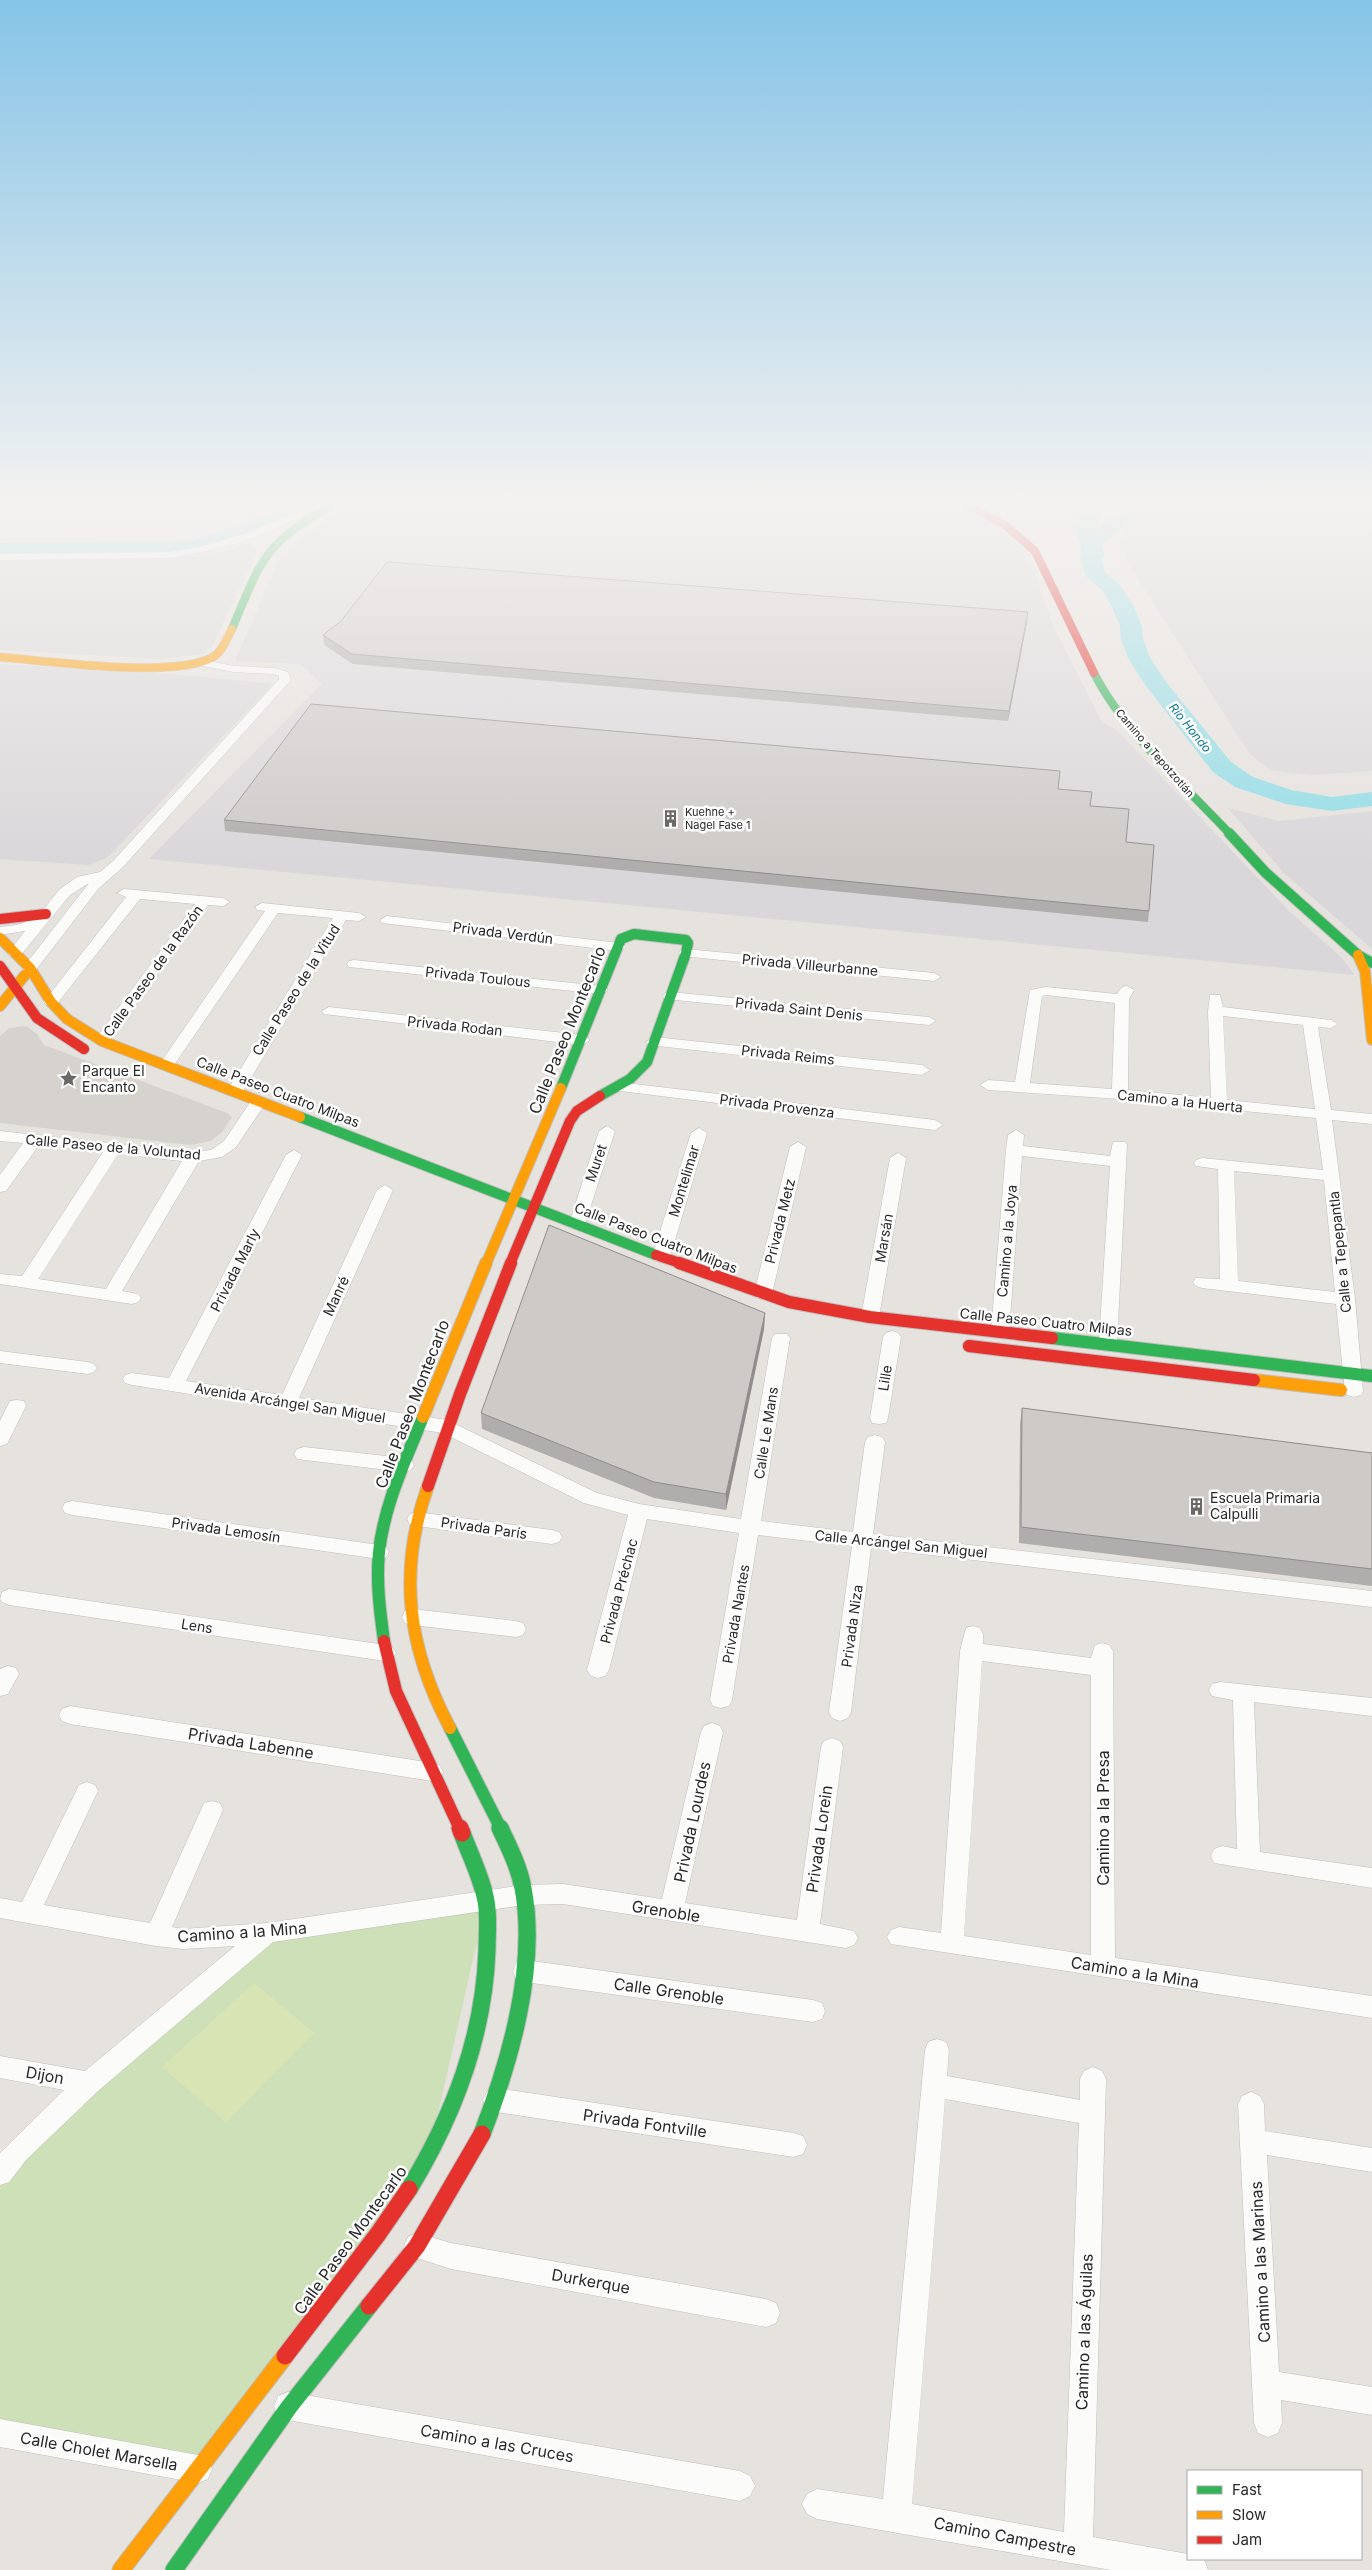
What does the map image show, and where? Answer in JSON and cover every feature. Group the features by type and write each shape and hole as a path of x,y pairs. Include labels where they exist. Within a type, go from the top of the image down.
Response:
{"street":[{"path":"203,663 221,649 232,626"},
{"name":"Camino a Tepotzotlán","path":"1071,626 1101,687 1140,738 1266,873 1370,969 1372,1040"},
{"path":"0,657 169,668 203,663 234,669 274,671 284,674 285,680 118,864 103,876 0,1006"},
{"path":"1,970 43,918 75,884 82,880 103,876"},
{"name":"Calle Paseo de la Razón","path":"51,1002 130,894 223,902"},
{"name":"Calle Paseo de la Razón","path":"98,1048 204,901"},
{"name":"Calle Paseo de la Vitud","path":"167,1065 267,907 359,917"},
{"name":"Calle Paseo de la Vitud","path":"235,1091 342,915"},
{"path":"0,919 43,918"},
{"path":"0,931 18,929 43,918"},
{"name":"Privada Verdún","path":"387,920 619,947"},
{"name":"Calle Paseo Montecarlo","path":"121,2570 378,2234 422,2169 456,2101 480,2024 488,1972 486,1902 459,1825 403,1709 385,1653 380,1609 379,1552 386,1519 404,1465 502,1212 514,1199 582,1040 621,939 634,934 678,938 686,940 688,943 686,954"},
{"name":"Calle Paseo Cuatro Milpas","path":"0,938 30,968 51,1002 98,1048"},
{"path":"174,2570 289,2407 417,2246 478,2143 496,2100 512,2039 525,1971 524,1895 516,1866 489,1802 434,1696 416,1646 412,1617 412,1554 417,1519 447,1427 532,1224 534,1207 573,1115 583,1106 640,1074 654,1042 686,954"},
{"name":"Privada Villeurbanne","path":"686,954 934,977"},
{"name":"Privada Toulous","path":"354,964 602,990"},
{"name":"Calle Paseo Cuatro Milpas","path":"1,970 16,986 37,1018 70,1041 167,1065 235,1091 252,1111 514,1199 661,1257 763,1294 788,1306 870,1317 956,1336 1358,1392"},
{"path":"1022,1086 1035,993 1046,991 1124,995 1120,1094"},
{"name":"Privada Saint Denis","path":"670,996 929,1021"},
{"path":"1219,1105 1215,1005 1331,1024"},
{"name":"Privada Rodan","path":"329,1011 582,1040"},
{"path":"20,1019 37,1018"},
{"name":"Calle a Tepepantla","path":"1310,1021 1332,1176 1353,1374 1358,1392"},
{"name":"Privada Reims","path":"654,1042 922,1070"},
{"name":"Camino a la Huerta","path":"988,1085 1120,1094 1372,1119"},
{"name":"Privada Provenza","path":"618,1087 935,1125"},
{"name":"Calle Paseo de la Voluntad","path":"0,1136 112,1150 192,1157 208,1156 225,1149 252,1111"},
{"name":"Muret","path":"577,1224 580,1209 607,1131"},
{"name":"Montelimar","path":"661,1257 699,1133"},
{"path":"0,1188 34,1140"},
{"name":"Camino a la Joya","path":"1000,1332 1015,1143 1119,1154 1108,1344"},
{"name":"Privada Metz","path":"763,1294 798,1147"},
{"path":"26,1283 112,1150"},
{"name":"Privada Marly","path":"175,1384 294,1155"},
{"path":"111,1295 188,1167 192,1157"},
{"name":"Marsán","path":"870,1317 898,1158"},
{"path":"1202,1163 1332,1176"},
{"path":"1226,1166 1229,1286"},
{"name":"Manré","path":"288,1402 385,1190"},
{"path":"502,1212 532,1224"},
{"path":"1,1279 132,1298"},
{"path":"1202,1282 1346,1299"},
{"name":"Calle Paseo Cuatro Milpas","path":"956,1336 1000,1332 1372,1376"},
{"name":"Lille","path":"879,1418 892,1337"},
{"name":"Calle Le Mans","path":"750,1527 781,1338"},
{"path":"0,1357 88,1368"},
{"name":"Avenida Arcángel San Miguel","path":"132,1379 175,1384 447,1427"},
{"path":"0,1439 17,1406"},
{"name":"Calle Arcángel San Miguel","path":"447,1427 591,1498 639,1511 750,1527 1372,1598"},
{"name":"Privada Niza","path":"840,1712 864,1540 875,1442"},
{"path":"304,1454 404,1465"},
{"name":"Privada Lemosín","path":"72,1508 379,1552"},
{"name":"Privada Préchac","path":"598,1670 639,1511"},
{"name":"Privada París","path":"417,1519 552,1537"},
{"name":"Privada Nantes","path":"720,1700 750,1527"},
{"name":"Lens","path":"10,1597 385,1653"},
{"path":"412,1617 516,1629"},
{"name":"Camino a la Presa","path":"952,1944 972,1643 1103,1660 1103,1967"},
{"path":"1220,1690 1372,1707"},
{"path":"1243,1692 1249,1860"},
{"name":"Privada Labenne","path":"70,1715 432,1772"},
{"name":"Privada Lourdes","path":"671,1912 712,1732"},
{"name":"Privada Lorein","path":"807,1931 832,1747"},
{"path":"28,1913 87,1790"},
{"path":"156,1936 212,1810"},
{"path":"1222,1856 1372,1878"},
{"name":"Grenoble","path":"486,1902 524,1895 562,1894 846,1938"},
{"name":"Camino a la Mina","path":"0,1908 156,1936 183,1939 267,1933 486,1902"},
{"path":"0,2173 18,2150 89,2083 267,1933"},
{"name":"Camino a la Mina","path":"899,1937 1372,2007"},
{"name":"Calle Grenoble","path":"525,1971 813,2011"},
{"path":"896,2516 937,2050"},
{"name":"Dijon","path":"0,2068 89,2083"},
{"name":"Camino a las Águilas","path":"1078,2550 1093,2079"},
{"path":"934,2086 1092,2114"},
{"name":"Privada Fontville","path":"496,2100 794,2144"},
{"name":"Camino a las Marinas","path":"1251,2104 1268,2423"},
{"path":"1254,2141 1372,2160"},
{"name":"Durkerque","path":"417,2246 451,2256 766,2313"},
{"path":"1266,2384 1372,2401"},
{"name":"Camino a las Cruces","path":"256,2392 289,2407 740,2486"},
{"name":"Calle Cholet Marsella","path":"0,2433 198,2469"},
{"name":"Camino Campestre","path":"818,2504 896,2516 1193,2570"}],"shaded area":[{"path":"0,626 222,626 212,646 204,654 161,659 0,650"},
{"path":"250,626 1053,626 1101,720 1120,733 1289,911 1341,957 1355,975 149,859 322,684 300,664 235,661"},
{"path":"1168,626 1372,626 1372,771 1310,775 1270,770 1249,753"},
{"path":"0,664 182,675 273,684 107,858 88,865 0,859"},
{"path":"1228,808 1279,821 1372,811 1372,949 1283,872"},
{"name":"Parque El Encanto","path":"26,1026 37,1034 44,1045 227,1113 232,1117 223,1131 211,1141 191,1145 0,1123 0,1036 9,1028"}],"green space":[{"path":"486,1902 427,2162 201,2473 0,2433 0,2160 244,1937"},
{"path":"254,1983 314,2033 226,2122 162,2067"}],"building":[{"path":"335,626 1025,626 1009,711 352,654 323,635"},
{"name":"Kuehne + Nagel Fase 1","path":"311,704 1060,771 1058,789 1092,792 1090,806 1129,809 1126,842 1154,845 1149,911 224,820"},
{"path":"549,1225 765,1313 726,1494 654,1482 481,1413"},
{"name":"Escuela Primaria Calpulli","path":"1022,1408 1372,1453 1372,1569 1021,1527"}],"waterway":[{"name":"Rio Hondo","path":"1131,626 1132,639 1139,658 1157,686 1222,767 1244,782 1286,797 1332,804 1372,799"}],"traffic: fast":[{"path":"1094,673 1101,687 1140,738 1266,873 1358,955 1372,963"},
{"path":"561,1088 621,939 634,934 686,940 688,943 686,953 647,1062 630,1079 600,1096"},
{"path":"300,1117 656,1255"},
{"path":"1052,1338 1372,1376"},
{"path":"384,1641 378,1585 381,1535 396,1483 423,1417"},
{"path":"450,1728 506,1841 519,1874 524,1895 526,1954 517,2017 502,2078 482,2134"},
{"path":"409,2189 442,2131 455,2101 467,2070 476,2038 482,2005 486,1972 487,1906 462,1833"},
{"path":"174,2570 289,2407 369,2306"}],"traffic: slow":[{"path":"0,657 111,666 173,666 197,663 213,657 222,648 232,629"},
{"path":"0,938 30,968 51,1002 67,1019 102,1041 300,1117"},
{"path":"1358,955 1365,971 1372,1040"},
{"path":"0,1006 25,975"},
{"path":"423,1417 496,1239 561,1088"},
{"path":"1254,1380 1341,1390"},
{"path":"428,1486 414,1532 410,1602 417,1648 436,1699 450,1728"},
{"path":"121,2570 285,2356"}],"traffic: jam":[{"path":"1071,626 1094,673"},
{"path":"0,919 46,914"},
{"path":"0,966 37,1018 84,1049"},
{"path":"428,1486 477,1348 570,1121 577,1111 600,1096"},
{"path":"656,1255 789,1302 870,1317 1052,1338"},
{"path":"969,1346 1254,1380"},
{"path":"384,1641 396,1691 462,1833"},
{"path":"369,2306 417,2246 482,2134"},
{"path":"285,2356 378,2234 409,2189"}],"place":[{"name":"Kuehne + Nagel Fase 1","path":"671,818"},
{"name":"Parque El Encanto","path":"68,1079"},
{"name":"Escuela Primaria Calpulli","path":"1196,1506"}]}
